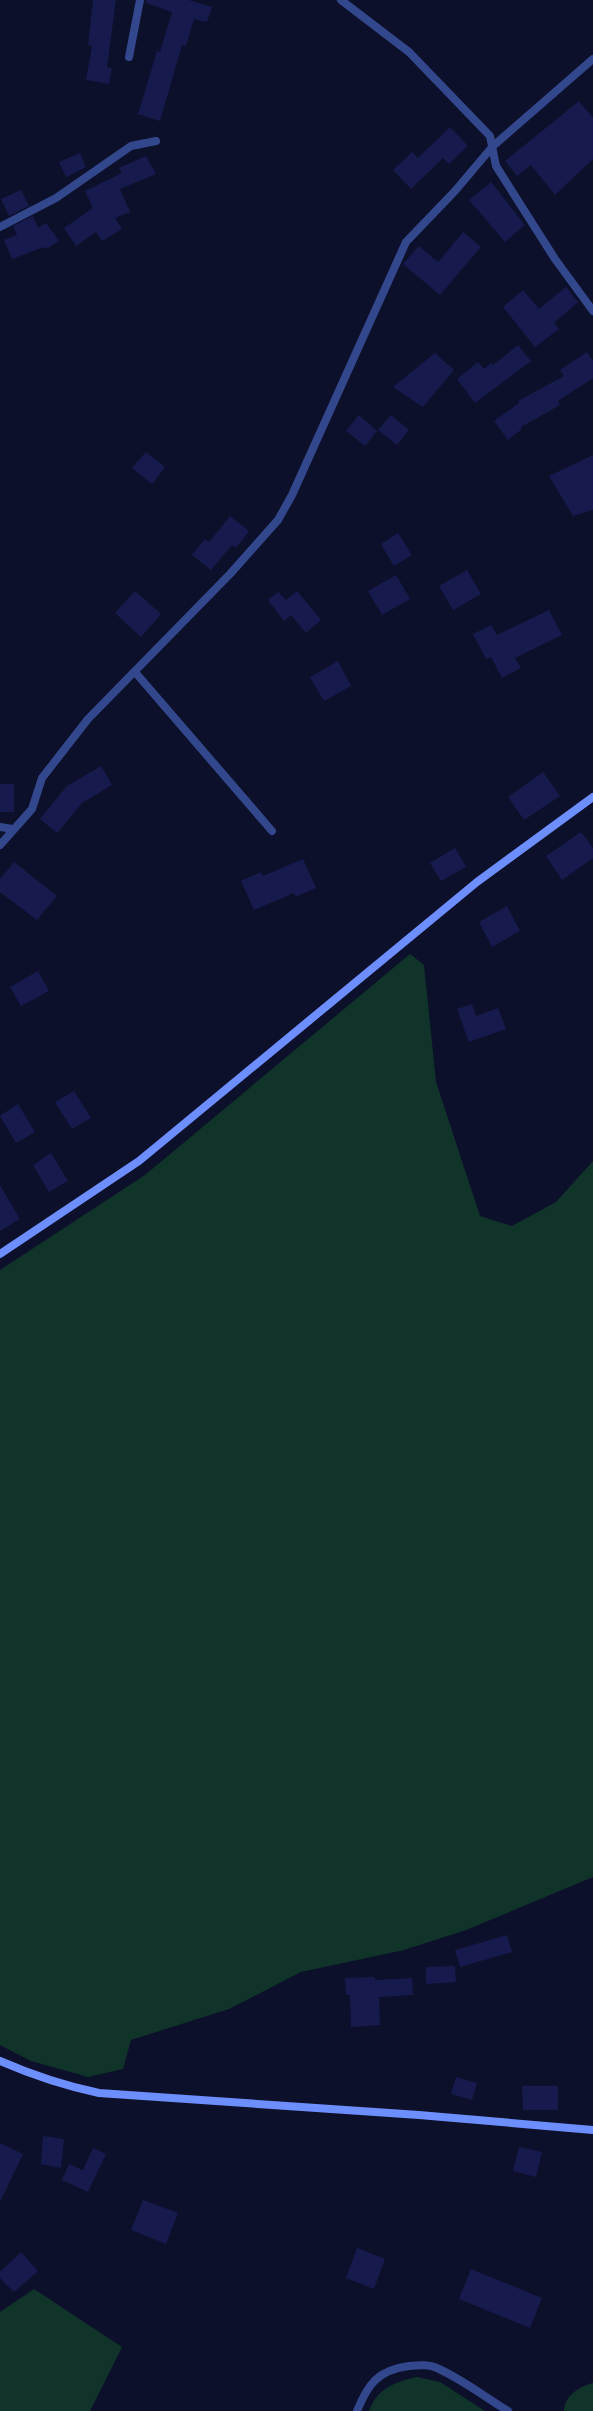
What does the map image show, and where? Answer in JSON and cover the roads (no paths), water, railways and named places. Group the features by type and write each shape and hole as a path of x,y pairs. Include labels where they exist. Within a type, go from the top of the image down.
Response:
{"street":[{"path":"129,57 140,0"},
{"path":"341,0 409,52 490,136 496,166 555,259 593,311"},
{"path":"0,845 32,809 42,778 88,719 230,574 278,520 292,495 406,242 455,191 493,146 593,59"},
{"path":"0,227 56,198 131,146 156,141"},
{"path":"135,672 272,831"},
{"path":"0,1254 139,1161 477,882 593,797"},
{"path":"0,827 14,829"},
{"path":"0,2060 26,2072 67,2086 100,2093 419,2115 593,2130"},
{"path":"357,2411 365,2391 377,2377 395,2368 421,2364 438,2368 508,2411"}]}
